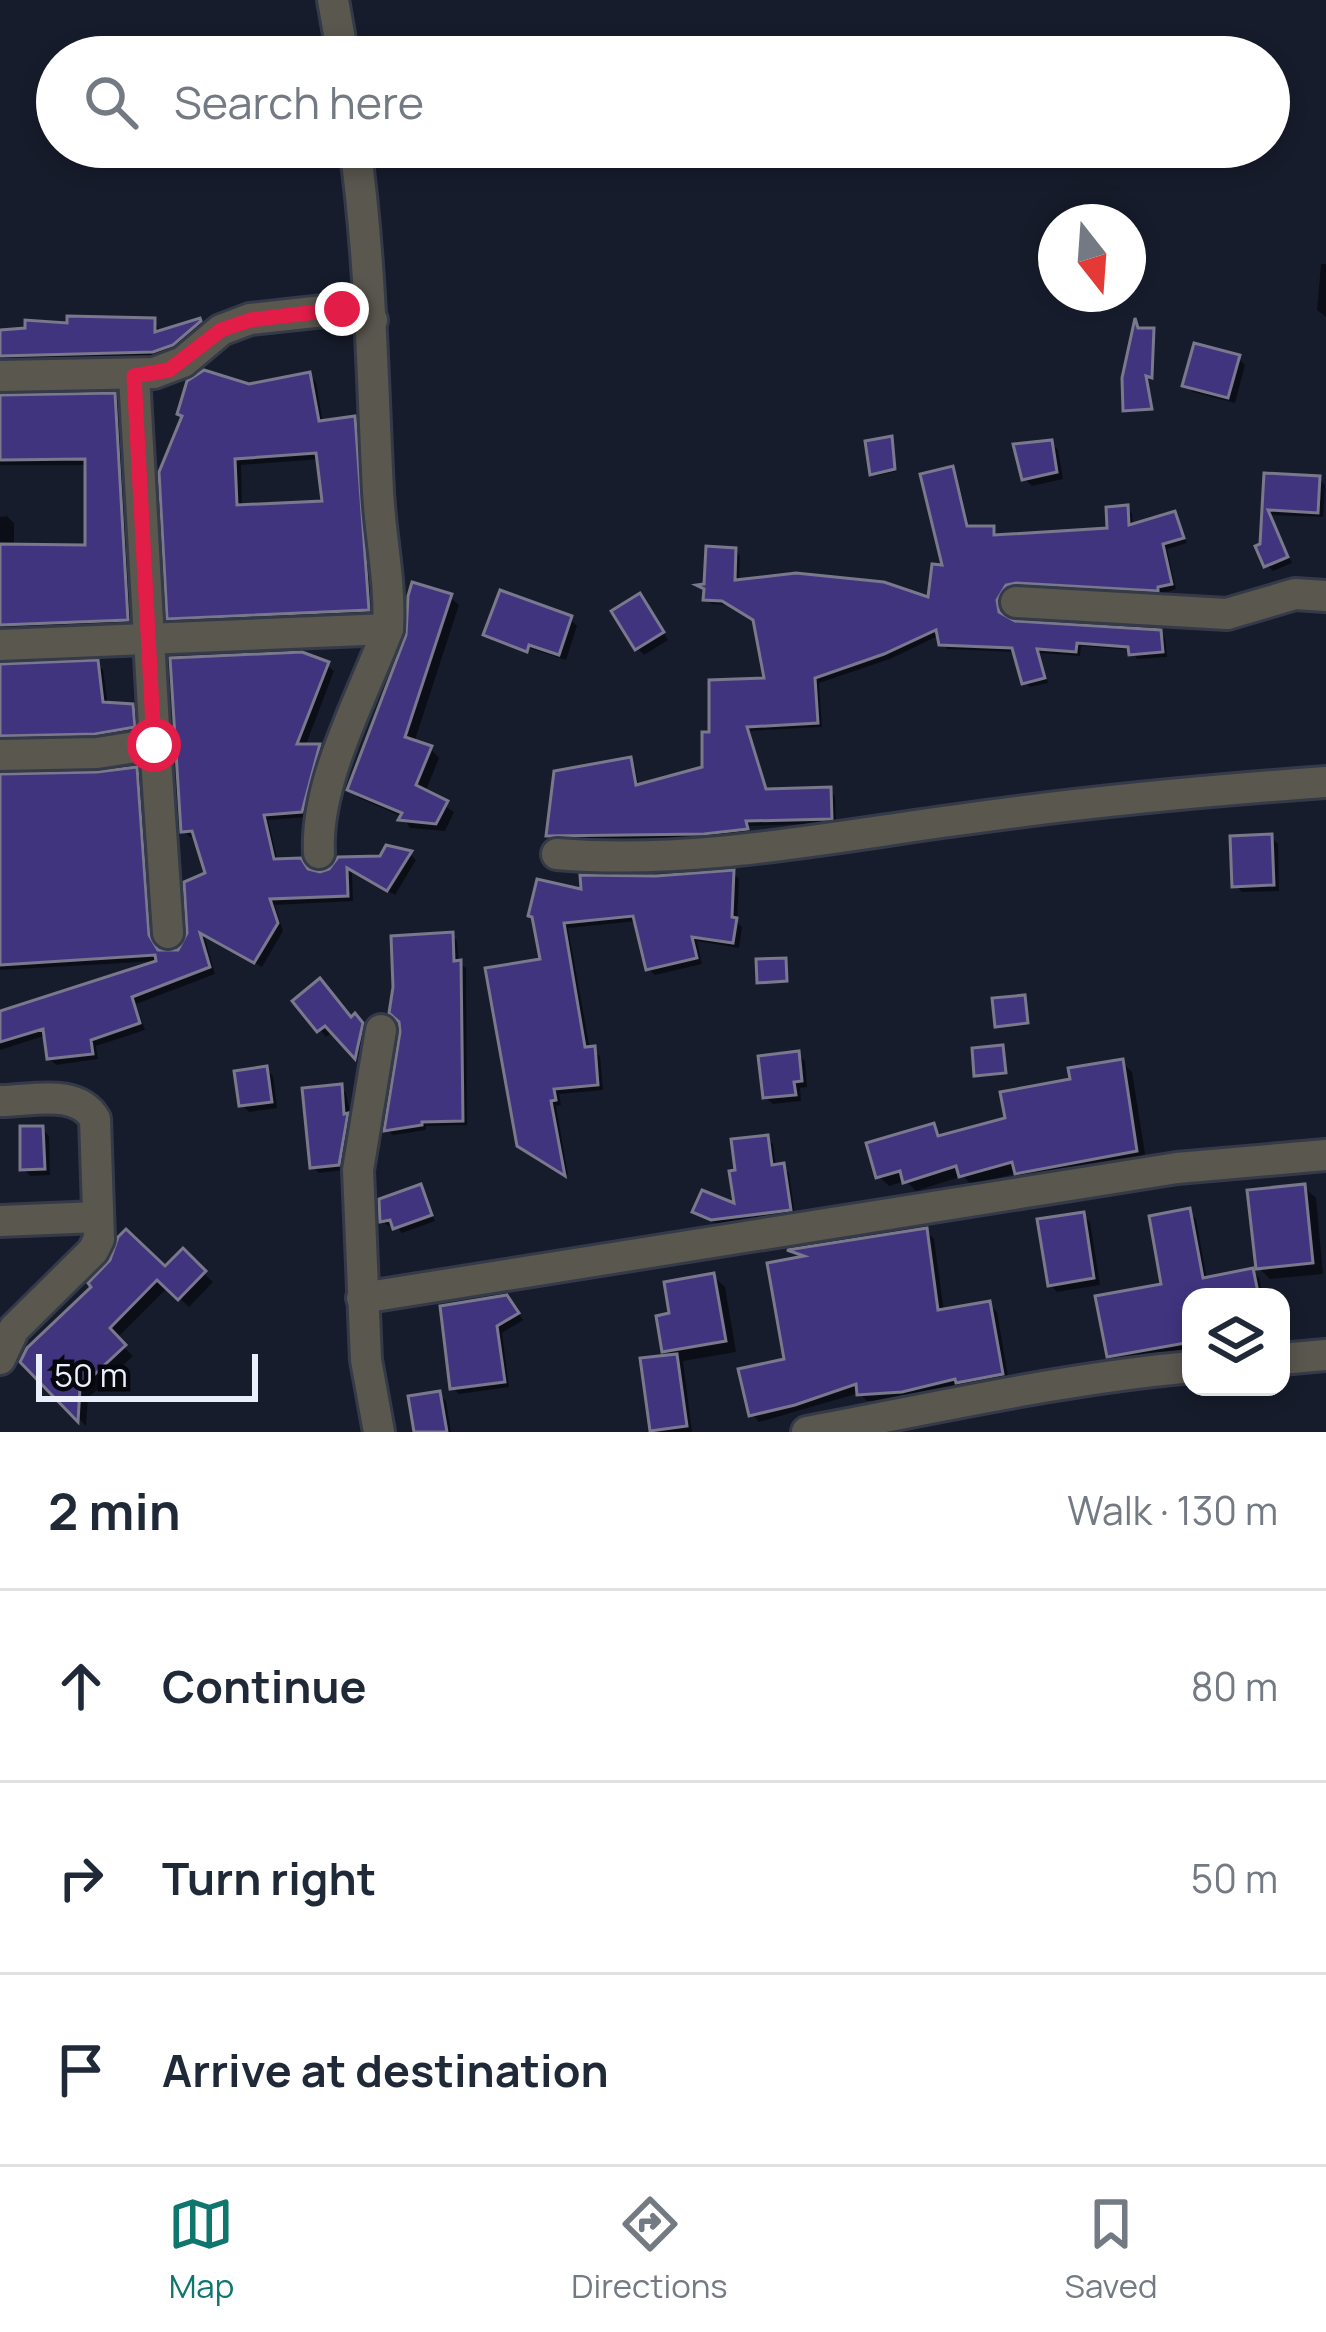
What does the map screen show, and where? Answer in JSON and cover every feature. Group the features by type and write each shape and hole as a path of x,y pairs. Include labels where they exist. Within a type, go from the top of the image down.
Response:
{"street":[{"path":"333,0 339,36"},
{"path":"320,853 318,830 331,776 388,629 372,320 357,168"},
{"path":"0,376 134,376 169,370 221,330 250,320 342,309 372,320"},
{"path":"134,376 168,933"},
{"path":"1016,602 1227,614 1295,594 1326,596"},
{"path":"0,644 388,629"},
{"path":"0,755 97,753 154,745"},
{"path":"557,854 614,859 734,852 1146,795 1326,782"},
{"path":"379,1432 362,1298 358,1170 381,1030"},
{"path":"0,1101 75,1100 87,1105 95,1120 98,1217 94,1251 7,1329 0,1358"},
{"path":"362,1298 1155,1171 1326,1155"},
{"path":"0,1221 98,1217"},
{"path":"1290,1358 1326,1355"},
{"path":"807,1432 952,1401 1182,1368"}],"building":[{"path":"67,316 155,318 155,332 201,321 173,345 153,352 0,356 0,330 25,328 25,320 67,323"},
{"path":"1135,318 1138,328 1154,328 1152,378 1146,376 1152,409 1123,411 1122,378"},
{"path":"1194,343 1240,355 1228,398 1182,386"},
{"path":"204,370 249,384 310,372 319,421 355,416 369,610 167,619 159,472 182,416 177,414 187,381","holes":["316,453 322,501 237,505 235,459"]},
{"path":"115,393 128,620 0,625 0,544 85,545 85,459 0,460 0,395"},
{"path":"892,436 895,469 870,475 865,441"},
{"path":"1052,440 1057,472 1022,480 1013,444"},
{"path":"953,466 967,526 994,526 994,535 1107,528 1106,507 1128,505 1129,525 1175,511 1184,538 1163,544 1172,584 1158,591 1016,583 1006,585 997,600 999,612 1015,621 1161,630 1163,652 1129,655 1128,647 1077,643 1076,652 1037,649 1045,678 1022,684 1012,648 939,645 936,630 815,678 818,723 747,727 766,789 831,787 832,819 746,821 748,829 704,834 546,836 554,771 631,757 636,785 702,767 702,732 709,732 709,680 764,678 753,620 722,601 703,600 704,589 696,585 704,584 706,546 736,548 735,580 796,573 884,582 928,597 932,564 942,565 920,474"},
{"path":"1264,473 1320,476 1318,513 1268,510 1288,557 1264,567 1255,546 1260,544"},
{"path":"412,582 452,594 405,737 432,746 416,785 448,801 436,824 398,820 402,813 347,790 406,635"},
{"path":"500,590 572,616 559,655 529,645 527,652 483,635"},
{"path":"640,593 664,632 635,650 611,611"},
{"path":"302,652 329,662 297,744 320,744 302,812 264,815 274,859 301,858 308,869 320,872 338,857 380,856 386,845 412,851 387,891 347,868 348,896 270,899 278,923 254,963 200,933 210,967 132,997 140,1023 91,1040 93,1054 47,1059 43,1029 0,1042 0,1011 156,961 155,955 0,965 0,774 137,767 149,935 158,950 178,950 187,933 184,882 205,873 192,831 181,832 170,658"},
{"path":"98,660 103,702 133,704 135,727 95,734 0,736 0,664"},
{"path":"1272,834 1274,885 1232,887 1230,836"},
{"path":"734,870 732,917 737,918 733,943 692,937 697,958 646,970 633,916 564,923 585,1047 595,1046 598,1085 554,1089 556,1100 551,1101 565,1176 517,1146 485,968 540,959 528,916 537,879 581,889 580,875"},
{"path":"453,932 454,961 461,960 463,1121 422,1122 384,1131 400,1032 399,1022 389,1013 391,936"},
{"path":"786,958 787,981 757,983 756,959"},
{"path":"320,978 351,1017 355,1013 363,1023 355,1059 325,1026 317,1032 292,1001"},
{"path":"1025,995 1028,1023 995,1027 992,998"},
{"path":"1003,1045 1006,1073 974,1076 972,1048"},
{"path":"799,1051 802,1081 794,1082 796,1095 763,1098 758,1056"},
{"path":"1123,1059 1137,1151 1015,1174 1012,1162 959,1177 956,1166 903,1183 900,1171 876,1178 866,1143 934,1123 938,1136 1005,1118 1000,1092 1070,1079 1068,1068"},
{"path":"267,1066 272,1102 239,1106 234,1071"},
{"path":"342,1084 344,1114 348,1113 339,1165 310,1168 302,1088"},
{"path":"20,1126 43,1126 45,1169 20,1170"},
{"path":"768,1135 772,1165 784,1163 791,1210 711,1220 692,1212 702,1190 734,1203 731,1139"},
{"path":"421,1184 432,1215 393,1229 390,1220 380,1222 379,1199"},
{"path":"1305,1184 1313,1263 1256,1269 1247,1190"},
{"path":"1190,1208 1203,1278 1253,1268 1257,1288 1182,1288 1182,1344 1107,1357 1095,1296 1161,1284 1149,1216"},
{"path":"1084,1212 1094,1278 1048,1286 1037,1219"},
{"path":"927,1228 938,1310 990,1301 1003,1374 902,1392 857,1395 856,1384 749,1416 738,1369 784,1359 767,1263 804,1256 787,1250"},
{"path":"126,1229 165,1266 183,1248 206,1271 178,1300 157,1280 110,1328 126,1345 80,1388 78,1422 20,1362 27,1348 91,1287 88,1283 110,1260"},
{"path":"714,1273 726,1341 662,1352 656,1316 669,1313 664,1282"},
{"path":"507,1295 519,1313 497,1326 505,1382 450,1389 440,1306"},
{"path":"677,1354 687,1426 650,1431 640,1358"},
{"path":"440,1391 447,1432 414,1432 408,1396"}],"route":[{"path":"154,745 134,376 169,370 221,330 250,320 342,309"}]}
